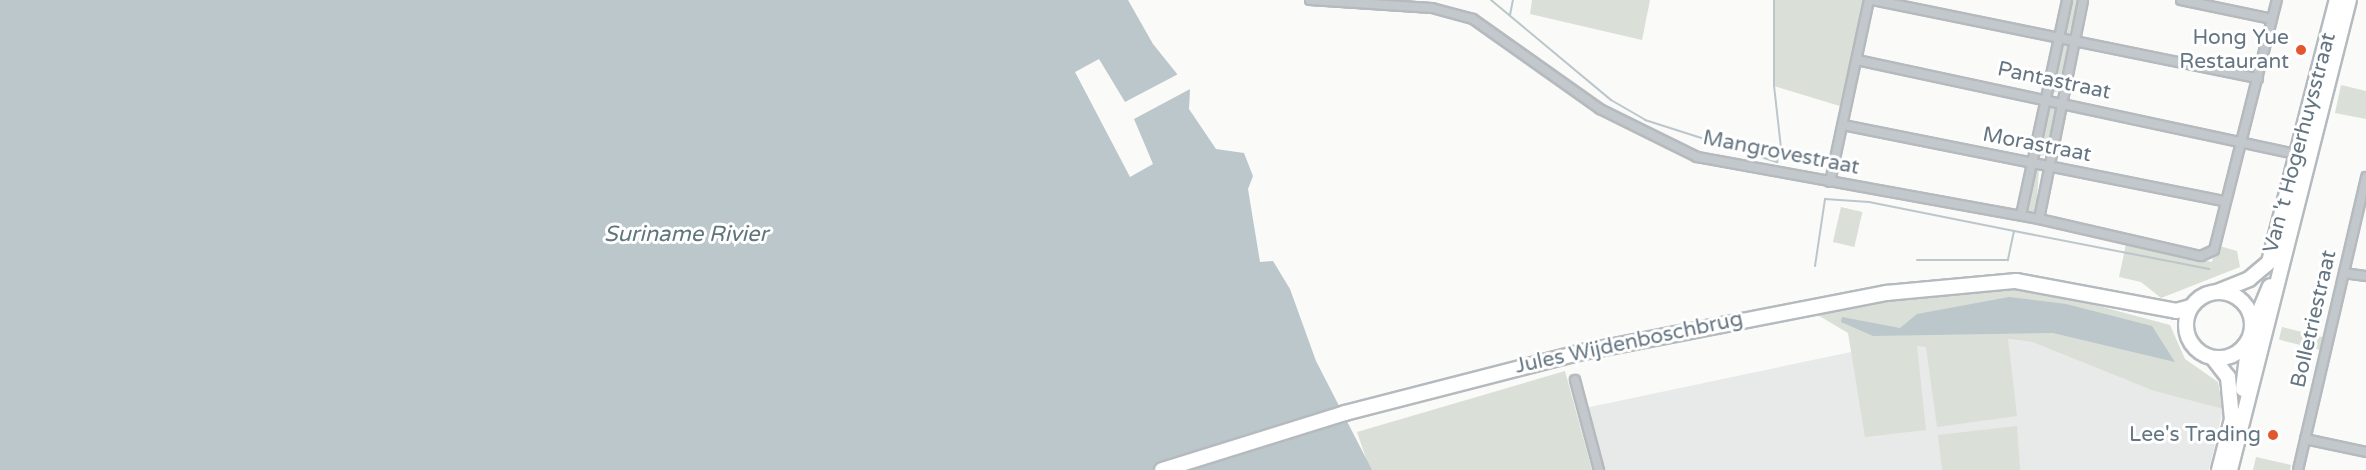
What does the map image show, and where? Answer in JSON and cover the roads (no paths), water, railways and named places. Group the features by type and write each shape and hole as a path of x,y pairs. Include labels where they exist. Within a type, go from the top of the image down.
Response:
{"main road":[{"name":"Van 't Hogerhuysstraat","path":"2217,292 2249,279 2269,262 2337,0"},
{"name":"Van 't Hogerhuysstraat","path":"2230,470 2349,0"},
{"name":"Van 't Hogerhuysstraat","path":"2240,433 2250,336 2282,260"},
{"name":"Jules Wijdenboschbrug","path":"1162,470 1345,413 1582,351 1886,293 2016,281 2176,311 2190,307"},
{"path":"2213,358 2234,354 2250,336 2244,303 2217,292 2190,307 2185,326 2192,345 2213,358 2228,377 2232,419 2219,470"},
{"name":"Jules Wijdenboschbrug","path":"2105,297 2185,326"}],"street":[{"name":"Mangrovestraat","path":"1310,0 1432,8 1473,19 1640,132 1697,157 2021,215 2208,255 2224,201"},
{"path":"1830,182 1871,0 2060,36 2258,78"},
{"path":"2021,215 2067,0"},
{"path":"2039,219 2083,0"},
{"path":"2181,0 2272,20"},
{"path":"2224,201 2243,139 2277,0"},
{"name":"Pantastraat","path":"1857,60 2046,96 2243,139 2297,154"},
{"name":"Morastraat","path":"1843,125 2224,201"},
{"name":"Bolletriestraat","path":"2298,470 2366,177"},
{"path":"2344,273 2366,276"},
{"path":"1575,380 1599,470"},
{"path":"2305,439 2366,452"}],"water":[{"name":"Suriname Rivier","path":"0,0 1128,0 1153,44 1190,90 1189,109 1216,149 1244,153 1253,176 1248,189 1260,262 1273,261 1290,289 1316,361 1372,470 0,470"},
{"path":"2009,297 2066,304 2152,326 2175,362 2053,333 1873,336 1841,322 1842,317 1900,328 1917,314"}],"waterway":[{"path":"1491,0 1611,100 1645,120 1777,162 1781,148 1774,86"},
{"path":"1510,15 1513,0"},
{"path":"1774,0 1774,86"},
{"path":"1815,266 1825,199 1869,202 2014,231 2008,260 1917,260"},
{"path":"2014,231 2209,269"}],"place":[{"name":"Hong Yue Restaurant","path":"2301,50"},
{"name":"Lee's Trading","path":"2273,435"}]}
